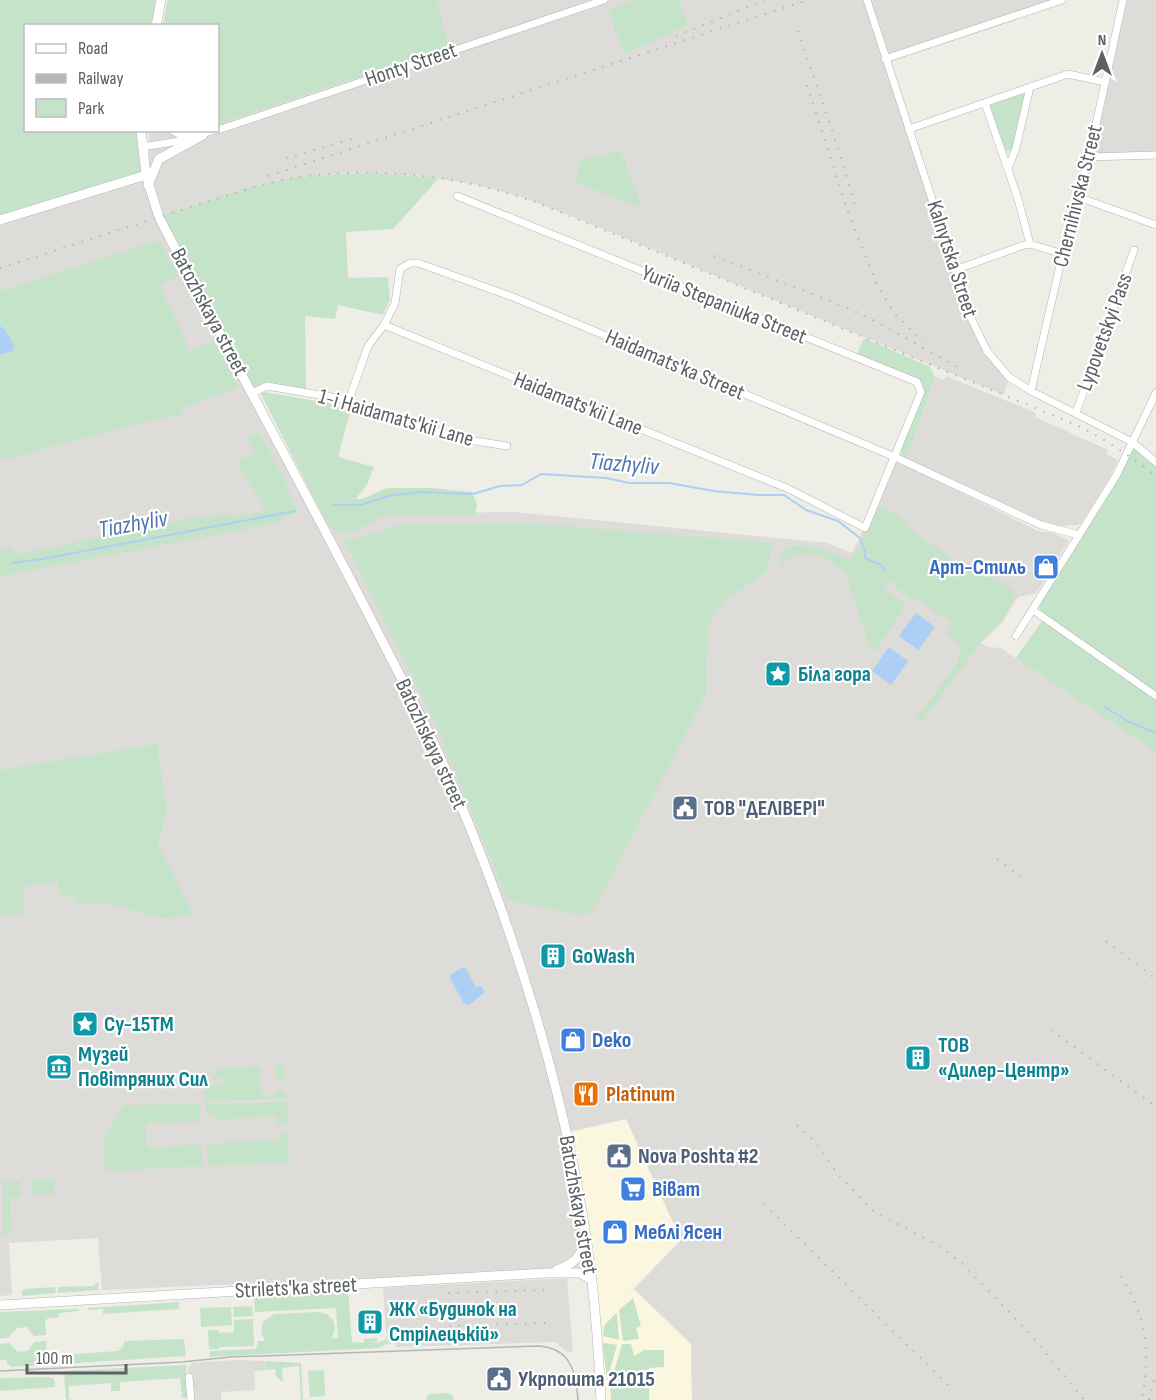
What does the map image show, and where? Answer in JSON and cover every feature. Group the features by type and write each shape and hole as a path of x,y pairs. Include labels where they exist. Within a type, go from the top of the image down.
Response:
{"street":[{"path":"156,24 161,0"},
{"name":"Honty Street","path":"219,129 604,0"},
{"name":"Kalnytska Street","path":"867,0 973,323 987,351 1009,377 1031,391 1132,442 1156,462"},
{"path":"885,58 1062,0"},
{"name":"Chernihivska Street","path":"1031,391 1063,254 1089,157 1123,0"},
{"path":"909,129 1068,74 1105,82"},
{"path":"1008,168 1016,148 1030,87"},
{"path":"984,103 1008,168 1030,244"},
{"name":"Batozhskaya street","path":"141,132 141,147 148,185 159,217 327,533 425,726 459,799 501,910 534,1010 571,1158 591,1279 601,1400"},
{"path":"177,132 203,135"},
{"name":"Honty Street","path":"141,147 211,132"},
{"path":"148,185 159,159 203,135"},
{"path":"1089,157 1156,155"},
{"path":"0,220 146,175"},
{"name":"Yuriia Stepaniuka Street","path":"457,196 917,382 921,392 894,457"},
{"path":"1078,197 1156,225"},
{"path":"955,270 1030,244 1063,254"},
{"name":"Lypovetskyi Pass","path":"1076,413 1134,250"},
{"name":"Haidamats'ka Street","path":"349,400 368,346 384,326 397,297 397,278 400,269 410,263 425,265 513,297 894,457 1041,525 1079,535"},
{"name":"Haidamats'kii Lane","path":"384,326 789,489 865,528 894,457"},
{"name":"1-i Haidamats'kii Lane","path":"252,393 267,386 349,400 360,409 463,439 507,446"},
{"path":"1016,636 1116,476 1156,394"},
{"path":"1033,610 1156,696"},
{"path":"546,1273 572,1263 586,1243"},
{"name":"Strilets'ka street","path":"0,1305 546,1273 580,1273 591,1279"},
{"path":"189,1377 191,1400"}],"shaded area":[{"path":"168,0 1061,0 885,59 979,337 1009,377 1004,395 574,217 522,197 474,184 421,176 353,173 319,175 160,218 327,532 387,514 514,512 827,543 852,553 897,461 1038,531 1053,533 1069,541 1036,593 1018,597 1002,623 981,643 988,647 1001,648 1156,752 1156,1400 692,1400 691,1344 634,1289 681,1240 626,1119 565,1133 590,1269 102,1290 98,1238 9,1243 12,1295 0,1296 0,225 150,178 149,132 219,132 219,24 163,24"},
{"path":"1123,0 1156,0 1156,154 1090,157"},
{"path":"946,376 1036,413 1035,417 1108,450 1106,454 1118,460 1082,522 1077,525 1059,526 1048,523 906,460 935,377 944,380"},
{"path":"627,1119 681,1240 614,1307 634,1289 691,1344 692,1400 601,1400 596,1324 565,1133"},
{"path":"567,1278 573,1351 567,1352 555,1342 396,1347 394,1343 387,1344 383,1288"},
{"path":"266,1361 266,1368 254,1369 255,1390 221,1392 221,1400 191,1400 188,1368 192,1363"}],"green space":[{"path":"0,0 161,0 156,24 24,24 24,132 141,132 146,175 0,220"},
{"path":"168,0 438,0 448,47 219,124 219,24 163,24"},
{"path":"635,0 679,0 688,25 624,54 608,10"},
{"path":"1028,90 1014,146 1011,151 1006,151 988,105"},
{"path":"621,151 642,208 576,183 581,160"},
{"path":"370,173 439,178 393,229 346,232 348,278 388,277 390,299 383,315 338,305 335,319 305,316 306,392 267,386 252,393 159,217 229,194 283,180 318,175"},
{"path":"160,240 179,276 162,283 161,288 190,351 214,341 238,387 183,408 181,415 132,425 0,461 0,291"},
{"path":"864,338 930,367 935,377 906,460 900,450 922,392 919,381 856,356"},
{"path":"264,392 328,403 350,412 338,457 374,467 367,484 356,499 362,499 387,488 432,488 472,492 477,504 475,515 384,515 356,531 337,532 329,528 261,394"},
{"path":"259,432 286,482 298,512 268,525 0,576 0,551 12,548 14,555 204,515 205,517 226,512 227,516 232,515 237,518 245,513 248,517 265,509 237,462 255,452 247,438"},
{"path":"1132,442 1156,462 1156,752 1016,658 1044,618 1037,604"},
{"path":"877,506 886,508 895,514 908,528 949,556 995,579 1016,594 1001,622 984,638 921,723 916,719 958,662 960,645 946,631 951,623 920,601 909,598 895,587 891,580 883,589 899,599 904,609 875,651 871,648 860,620 847,576 841,569 824,558 804,554 787,559 779,569 781,555 788,546 820,549 850,561 856,553"},
{"path":"404,523 526,523 773,543 767,571 725,598 709,625 707,692 599,901 588,914 568,913 508,900 427,705 344,540 378,533"},
{"path":"157,744 167,814 157,842 192,913 162,918 114,905 76,904 76,897 60,897 58,881 23,887 25,914 0,915 0,770"},
{"path":"278,1064 282,1064 285,1068 285,1079 282,1082 277,1081"},
{"path":"257,1066 260,1068 261,1095 277,1095 278,1091 282,1090 286,1093 286,1099 205,1101 205,1085 215,1085 217,1082 218,1085 224,1085 224,1077 213,1079 216,1069"},
{"path":"287,1102 288,1125 278,1125 277,1116 215,1120 214,1115 205,1115 205,1104"},
{"path":"199,1104 200,1121 146,1124 146,1144 150,1148 201,1144 203,1166 108,1171 105,1168 104,1138 124,1105"},
{"path":"279,1133 288,1133 289,1163 209,1166 207,1144 279,1139"},
{"path":"54,1179 55,1194 32,1195 31,1180"},
{"path":"3,1181 20,1181 20,1195 10,1198 12,1234 3,1235"},
{"path":"99,1283 98,1290 58,1293 58,1287 94,1286"},
{"path":"55,1287 56,1293 22,1296 22,1291 26,1289"},
{"path":"348,1291 352,1342 364,1343 364,1339 377,1338 377,1342 371,1343 378,1343 386,1339 387,1344 379,1348 209,1357 211,1351 256,1349 258,1341 265,1341 261,1332 263,1322 274,1314 320,1312 328,1315 333,1320 335,1328 332,1338 338,1338 336,1308 255,1312 254,1297"},
{"path":"633,1298 641,1326 636,1328 639,1339 623,1341 619,1310"},
{"path":"179,1302 179,1309 103,1314 103,1309 88,1310 88,1308"},
{"path":"252,1306 253,1316 234,1317 233,1307"},
{"path":"231,1307 232,1325 201,1327 200,1308"},
{"path":"79,1309 79,1311 59,1313 59,1317 48,1318 45,1321 46,1335 34,1336 27,1327 17,1328 8,1338 0,1338 0,1312"},
{"path":"617,1314 619,1340 603,1336 604,1326"},
{"path":"253,1319 254,1346 209,1349 208,1330 218,1330 219,1333 234,1332 234,1320"},
{"path":"184,1339 186,1356 62,1364 61,1355 118,1351 124,1345 124,1341"},
{"path":"46,1341 47,1356 57,1355 58,1364 11,1367 6,1360 0,1360 0,1344 9,1343 18,1352 28,1351 34,1342"},
{"path":"604,1343 617,1345 607,1380 603,1345"},
{"path":"622,1344 631,1344 634,1356 644,1350 664,1350 664,1367 649,1368 649,1400 611,1400 610,1385"},
{"path":"266,1361 301,1363 303,1400 301,1400 299,1366 282,1368 283,1381 281,1381 276,1376 275,1369 254,1371 254,1368 266,1368"},
{"path":"186,1365 188,1398 182,1398 180,1378 120,1382 120,1391 111,1391 111,1383 69,1386 69,1399 75,1400 66,1400 64,1371"},
{"path":"324,1370 325,1396 310,1397 308,1371"},
{"path":"49,1377 54,1379 55,1387 0,1391 0,1378"},
{"path":"448,1393 453,1396 453,1400 426,1400 429,1394"}],"water":[{"path":"0,326 9,336 14,348 11,352 0,355"},
{"path":"916,613 935,627 918,650 899,636"},
{"path":"889,647 908,661 891,685 872,671"},
{"path":"464,967 476,987 481,986 485,992 469,1005 464,1004 450,978 451,974"}],"waterway":[{"name":"Tiazhyliv","path":"334,505 361,505 388,496 420,492 473,494 500,486 522,485 541,474 606,478 629,483 669,483 714,491 758,495 784,495 806,510 838,521 860,538 865,558 881,565 885,570"},
{"name":"Tiazhyliv","path":"12,563 295,511"},
{"name":"Tiazhyliv","path":"1105,707 1129,722 1156,733"}],"tram line":[{"path":"0,1371 182,1362 231,1357 538,1346 558,1351 570,1363 576,1380 578,1400"}],"railway":[{"path":"676,36 765,0"},
{"path":"268,176 808,0"},
{"path":"798,31 856,209"},
{"path":"807,85 849,215 877,285 895,314 923,342"},
{"path":"286,158 359,137"},
{"path":"0,268 286,179 330,174 391,173 451,180 538,203 1074,424 1096,435 1156,476"},
{"path":"714,256 843,306 963,370"},
{"path":"997,859 1024,879"},
{"path":"1106,941 1156,979"},
{"path":"1051,1030 1156,1107"},
{"path":"797,1125 815,1142 837,1173 872,1210 939,1246 964,1265 1030,1334 1084,1400"},
{"path":"764,1204 950,1387"},
{"path":"1121,1276 1137,1307 1145,1335 1146,1365 1142,1400"},
{"path":"448,1293 544,1290"},
{"path":"449,1326 546,1323"},
{"path":"1149,1400 1156,1374"}],"place":[{"name":"Арт-Стиль","path":"1046,567"},
{"name":"Біла гора","path":"778,674"},
{"name":"ТОВ \"ДЕЛІВЕРІ\"","path":"685,808"},
{"name":"GoWash","path":"553,956"},
{"name":"Су-15ТМ","path":"85,1024"},
{"name":"Deko","path":"573,1040"},
{"name":"ТОВ «Дилер-Центр»","path":"918,1058"},
{"name":"Музей Повітряних Сил","path":"59,1067"},
{"name":"Platinum","path":"586,1094"},
{"name":"Nova Poshta #2","path":"619,1156"},
{"name":"Віват","path":"633,1189"},
{"name":"Меблі Ясен","path":"615,1232"},
{"name":"ЖК «Будинок на Стрілецькій»","path":"370,1322"},
{"name":"Укрпошта 21015","path":"499,1379"}]}
